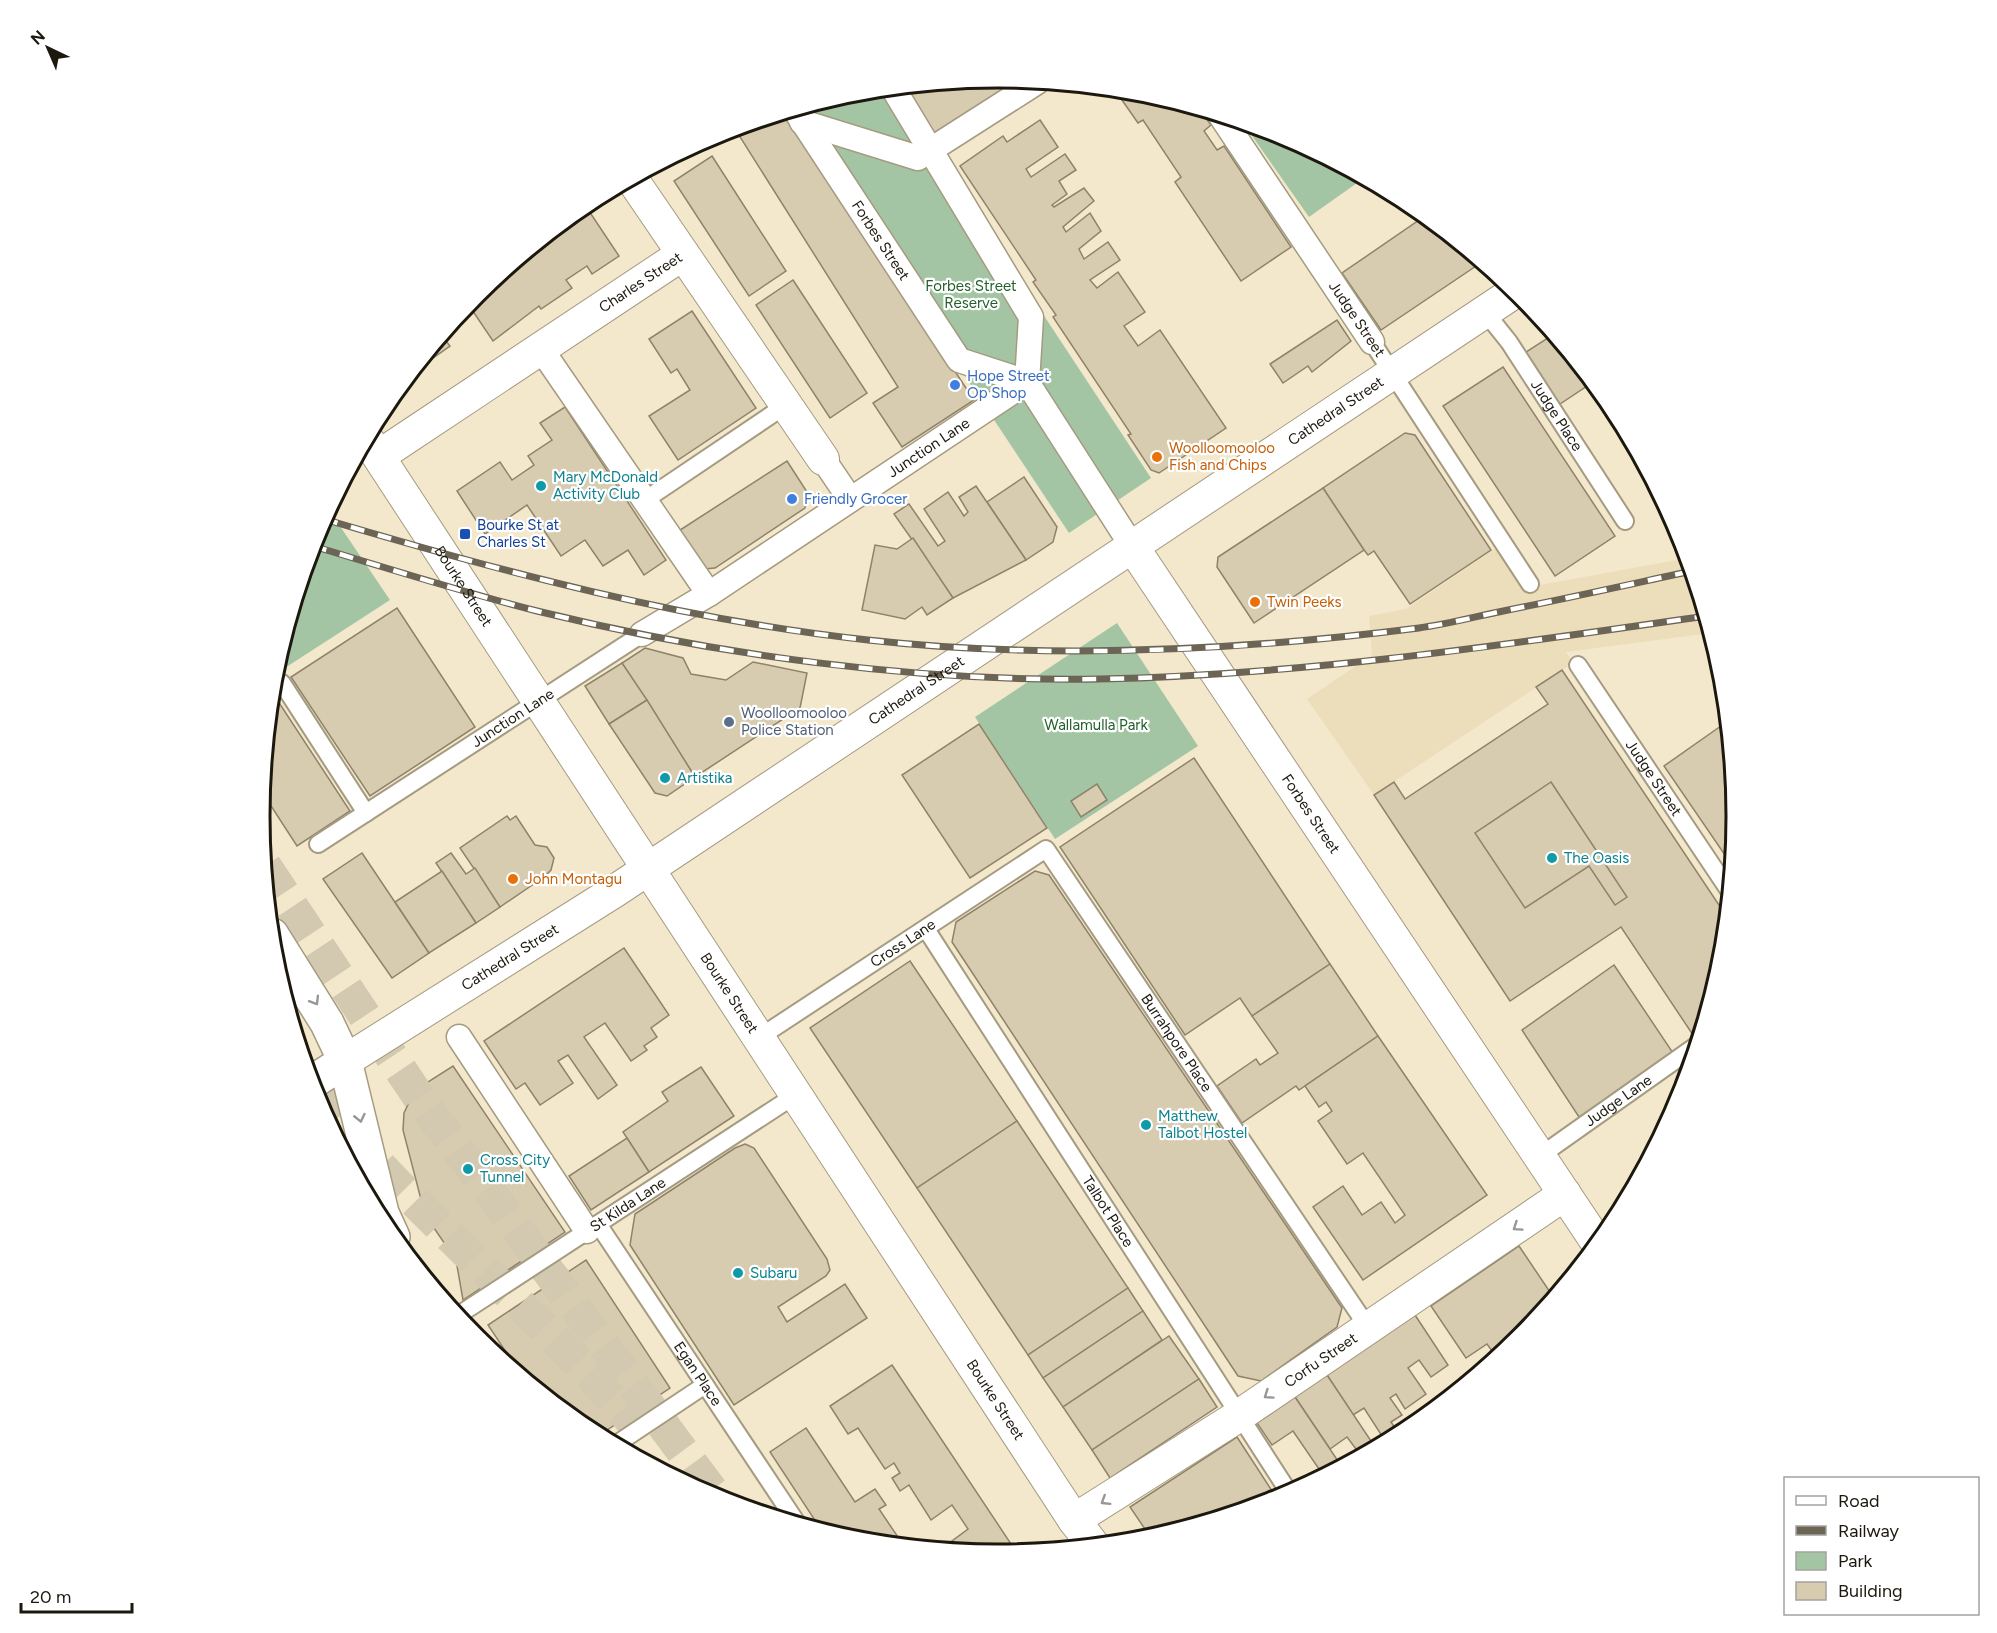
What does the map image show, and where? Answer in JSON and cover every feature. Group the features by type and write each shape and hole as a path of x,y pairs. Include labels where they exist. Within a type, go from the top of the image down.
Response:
{"main road":[{"path":"283,952 322,1013 345,1061 378,1196"},
{"name":"Cathedral Street","path":"319,1078 345,1061"}],"street":[{"path":"925,153 1026,89"},
{"path":"897,96 925,153 1031,317 1027,382"},
{"name":"Forbes Street","path":"799,116 925,153"},
{"name":"Forbes Street","path":"798,117 958,360 1027,382 1132,546 1593,1236"},
{"name":"Judge Street","path":"1227,125 1372,342"},
{"path":"636,185 683,254"},
{"name":"Charles Street","path":"373,447 541,349 683,254 850,499"},
{"name":"Cathedral Street","path":"345,1061 647,869 1508,297"},
{"path":"541,349 709,594"},
{"name":"Junction Lane","path":"642,634 709,594 1027,382"},
{"name":"Bourke Street","path":"373,447 1074,1521 1088,1539"},
{"name":"Egan Place","path":"459,1037 593,1227"},
{"name":"Corfu Street","path":"1074,1521 1240,1415 1367,1326 1565,1194"}],"lane":[{"name":"Judge Place","path":"1485,312 1509,342 1625,521"},
{"name":"Judge Street","path":"1372,342 1530,584"},
{"path":"645,500 786,405"},
{"name":"Junction Lane","path":"318,844 642,634"},
{"name":"Judge Street","path":"1578,665 1723,882"},
{"path":"283,684 366,813"},
{"name":"Cross Lane","path":"760,1037 1046,849"},
{"name":"Burrahpore Place","path":"1046,849 1367,1326"},
{"name":"Talbot Place","path":"926,929 1285,1485"},
{"name":"Judge Lane","path":"1540,1156 1688,1051"},
{"name":"St Kilda Lane","path":"465,1311 797,1094"},
{"name":"Egan Place","path":"593,1227 705,1385 791,1514"},
{"path":"623,1440 705,1385"}],"shaded area":[{"path":"1496,548 1523,588 1679,560 1703,634 1566,652 1573,663 1374,795 1307,699 1372,655 1369,616 1406,609"}],"green space":[{"name":"Forbes Street Reserve","path":"899,96 1151,478 1069,533 794,118 856,102"},
{"path":"1251,134 1320,164 1357,183 1309,217"},
{"path":"335,519 390,600 286,668 309,582"},
{"name":"Wallamulla Park","path":"1117,623 1198,746 1055,839 975,717"}],"building":[{"path":"1008,88 934,138 905,95 951,90"},
{"path":"1121,99 1207,119 1211,125 1204,131 1217,150 1224,146 1291,247 1241,281 1175,182 1181,177 1143,120 1138,123"},
{"path":"788,120 974,400 902,447 873,403 898,387 740,136"},
{"path":"1040,120 1058,147 1026,169 1031,177 1065,154 1076,170 1059,181 1067,194 1052,205 1054,207 1084,188 1094,201 1063,227 1066,232 1090,213 1101,231 1079,249 1084,259 1108,242 1120,260 1090,280 1097,288 1118,272 1145,312 1124,326 1138,346 1160,330 1226,428 1159,473 1151,470 1128,435 1131,434 1053,317 1056,315 1033,282 1036,280 960,166 1003,136 1007,142"},
{"path":"712,156 786,271 749,296 674,181"},
{"path":"591,213 619,256 592,274 587,266 566,280 572,288 541,309 539,306 493,341 474,313 518,269"},
{"path":"1417,221 1476,266 1381,330 1342,273"},
{"path":"793,280 867,393 830,418 756,305"},
{"path":"692,311 756,408 678,460 649,416 690,390 677,369 671,373 649,339"},
{"path":"1337,320 1351,341 1312,372 1308,366 1283,383 1270,364"},
{"path":"1548,338 1586,387 1557,406 1523,354"},
{"path":"446,342 450,346 433,358"},
{"path":"1503,367 1615,536 1555,576 1443,406"},
{"name":"Mary McDonald Activity Club","path":"565,407 666,560 644,575 628,550 603,566 585,540 561,556 527,505 485,534 457,491 500,462 512,480 534,465 528,456 552,440 540,423"},
{"path":"1405,433 1415,435 1491,550 1410,604 1374,551 1368,555 1364,550 1323,488"},
{"path":"787,461 809,495 805,508 715,568 704,569 677,532"},
{"path":"1024,477 1057,527 1053,542 1026,560 987,502"},
{"path":"976,486 1026,560 953,598 894,514 909,504 938,546 945,541 924,509 948,492 964,516 968,512 959,497"},
{"path":"1323,488 1364,550 1254,623 1217,567 1218,557"},
{"path":"913,538 953,598 927,615 922,607 905,619 862,610 875,545 897,549"},
{"path":"397,608 475,727 370,796 291,677"},
{"path":"645,648 683,658 691,674 726,680 753,662 807,673 800,708 695,777 622,663"},
{"path":"622,663 647,700 609,724 585,686"},
{"name":"The Oasis","path":"1562,670 1720,907 1713,959 1693,1035 1621,927 1510,1001 1374,795 1394,782 1405,799 1548,704 1536,687"},
{"path":"647,700 695,777 667,796 655,793 609,724"},
{"path":"280,704 350,811 297,846 270,805"},
{"path":"979,724 1047,828 970,878 902,775"},
{"path":"1721,726 1725,769 1725,855 1664,766"},
{"path":"1194,758 1330,964 1252,1016 1240,998 1185,1035 1060,847"},
{"path":"1551,782 1627,897 1615,905 1589,866 1525,908 1475,833"},
{"path":"1097,784 1107,800 1081,817 1071,801"},
{"path":"507,816 510,820 516,816 535,845 547,847 554,858 551,870 544,877 500,907 460,848"},
{"path":"362,853 429,953 392,978 323,879"},
{"path":"451,853 466,874 475,868 500,907 476,923 436,863"},
{"path":"442,871 476,923 429,953 395,902"},
{"name":"Matthew Talbot Hostel","path":"1035,871 1049,875 1342,1308 1337,1327 1261,1381 1238,1376 952,942 956,922"},
{"path":"624,948 669,1015 651,1028 657,1037 644,1046 647,1050 631,1061 605,1023 584,1037 617,1085 598,1099 568,1055 558,1061 573,1083 540,1105 525,1083 516,1089 484,1041"},
{"path":"910,961 1017,1121 917,1188 810,1028"},
{"path":"1330,964 1378,1036 1299,1090 1296,1086 1242,1123 1217,1086 1256,1059 1260,1065 1278,1053 1252,1016"},
{"path":"1614,965 1673,1053 1579,1117 1522,1030"},
{"path":"1378,1036 1487,1195 1363,1280 1313,1207 1343,1186 1362,1215 1381,1202 1395,1223 1405,1215 1363,1153 1347,1164 1318,1121 1332,1111 1326,1102 1319,1107 1305,1086"},
{"name":"Cross City Tunnel","path":"453,1066 565,1232 463,1300 456,1260 425,1215 403,1130 404,1113 412,1096 420,1087"},
{"path":"701,1067 734,1116 649,1172 623,1132 668,1101 662,1092"},
{"path":"1017,1121 1128,1288 1028,1355 917,1188"},
{"path":"627,1138 649,1172 591,1210 569,1176"},
{"name":"Subaru","path":"745,1144 754,1148 827,1259 830,1270 826,1276 778,1307 787,1322 845,1284 867,1318 734,1405 630,1245 635,1214 735,1148"},
{"path":"1519,1246 1550,1292 1492,1351 1487,1344 1466,1358 1431,1306"},
{"path":"586,1260 670,1388 607,1430 555,1394 518,1364 507,1353 488,1325"},
{"path":"1128,1288 1143,1311 1043,1378 1028,1355"},
{"path":"1143,1311 1162,1340 1063,1407 1043,1378"},
{"path":"1415,1315 1448,1365 1431,1377 1419,1360 1408,1368 1426,1394 1405,1409 1396,1394 1390,1398 1402,1415 1391,1422 1394,1427 1381,1435 1364,1408 1353,1415 1327,1375"},
{"path":"1169,1336 1199,1379 1092,1450 1063,1407"},
{"path":"892,1365 1011,1544 950,1543 968,1529 952,1505 931,1520 909,1485 900,1491 892,1478 900,1473 894,1463 885,1469 858,1428 848,1434 830,1406"},
{"path":"1327,1375 1371,1441 1357,1450 1347,1437 1330,1449 1295,1397"},
{"path":"1199,1379 1217,1407 1110,1478 1092,1450"},
{"path":"1295,1397 1337,1460 1319,1469 1293,1431 1272,1445 1257,1423"},
{"path":"806,1428 855,1502 875,1489 886,1505 879,1509 898,1537 856,1531 816,1521 770,1452"},
{"path":"1237,1437 1272,1491 1233,1506 1146,1530 1130,1507"}],"tunnel":[{"path":"274,879 420,1099 706,1482"},
{"path":"337,1119 404,1191 573,1357 650,1442"}],"railway":[{"path":"334,522 593,592 730,620 868,640 1006,650 1144,650 1351,636 1441,624 1684,573"},
{"path":"322,549 537,611 674,641 816,663 959,676 1099,679 1252,672 1404,657 1699,617"}],"place":[{"name":"Hope Street Op Shop","path":"955,385"},
{"name":"Woolloomooloo Fish and Chips","path":"1157,457"},
{"name":"Mary McDonald Activity Club","path":"541,486"},
{"name":"Friendly Grocer","path":"792,499"},
{"name":"Bourke St at Charles St","path":"465,534"},
{"name":"Twin Peeks","path":"1255,602"},
{"name":"Woolloomooloo Police Station","path":"729,722"},
{"name":"Artistika","path":"665,778"},
{"name":"The Oasis","path":"1552,858"},
{"name":"John Montagu","path":"513,879"},
{"name":"Matthew Talbot Hostel","path":"1146,1125"},
{"name":"Cross City Tunnel","path":"468,1169"},
{"name":"Subaru","path":"738,1273"}]}
